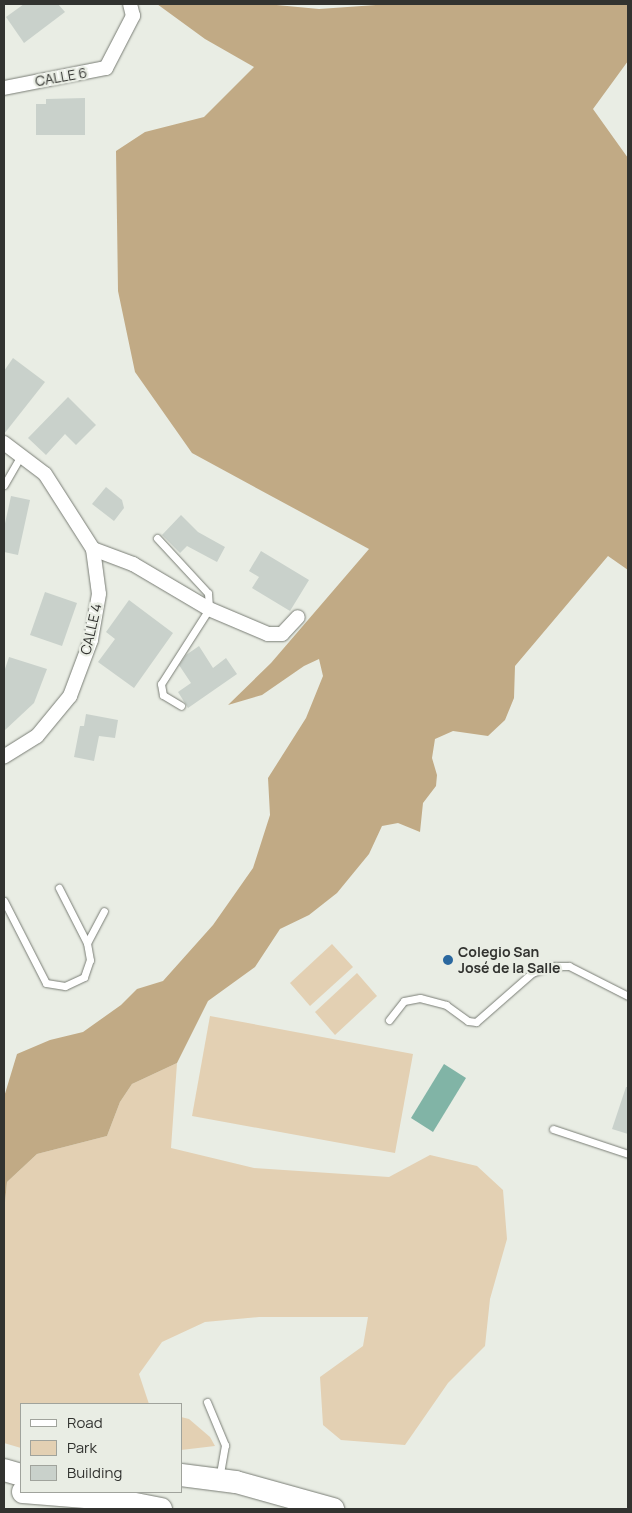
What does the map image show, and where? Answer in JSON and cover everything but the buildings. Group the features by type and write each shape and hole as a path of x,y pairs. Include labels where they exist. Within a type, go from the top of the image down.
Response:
{"main road":[{"path":"4,1470 20,1475"},
{"path":"182,1475 228,1480 303,1506 333,1509"},
{"path":"4,1488 20,1492"},
{"path":"35,1493 110,1499 161,1509"}],"street":[{"name":"CALLE 6","path":"4,88 106,68 133,16 130,4"},
{"name":"CALLE 4","path":"4,444 45,474 93,549 99,594 91,640 70,696 38,736 4,757"},
{"path":"93,549 132,564 209,608 276,635 282,634 298,617"}],"lane":[{"path":"4,485 21,455"},
{"path":"157,538 204,585 209,608 161,684 163,695 181,706"},
{"path":"4,901 46,983 65,986 84,977 90,960 87,944 59,888"},
{"path":"87,944 104,910"},
{"path":"389,1020 404,1001 420,998 446,1005 468,1021 476,1022 532,973 552,966 569,966 628,996"},
{"path":"553,1129 628,1154"},
{"path":"207,1402 225,1445 228,1480"}],"green space":[{"path":"332,944 353,967 310,1006 290,983"},
{"path":"357,973 377,996 335,1035 315,1012"},
{"path":"210,1016 413,1054 395,1153 192,1116"},
{"path":"177,1063 171,1148 254,1168 389,1177 430,1155 477,1166 503,1190 507,1239 490,1299 485,1346 448,1383 405,1445 341,1440 323,1425 320,1377 363,1346 368,1317 259,1317 205,1322 162,1342 139,1374 149,1403 20,1403 20,1448 4,1443 4,1213 7,1182 37,1154 107,1136 120,1102 132,1084"},
{"path":"182,1417 189,1419 210,1437 215,1446 182,1450"}],"shaded area":[{"path":"157,4 266,4 319,9 390,4 628,4 628,61 593,109 628,158 628,570 608,556 515,666 514,698 505,720 488,736 453,731 435,739 432,758 437,775 436,786 423,803 420,832 398,823 382,826 369,854 337,893 309,915 280,929 255,967 208,1001 177,1063 132,1084 120,1102 107,1136 37,1154 7,1182 4,1213 4,1097 17,1054 50,1040 83,1032 121,1005 137,989 163,981 213,925 253,868 270,815 268,778 306,718 323,676 319,659 304,666 262,695 228,705 271,663 369,549 192,453 135,372 118,291 116,151 145,132 204,117 254,67 205,39"}],"water":[{"path":"444,1064 466,1078 433,1132 411,1118"}],"place":[{"name":"Colegio San José de la Salle","path":"448,960"}]}
